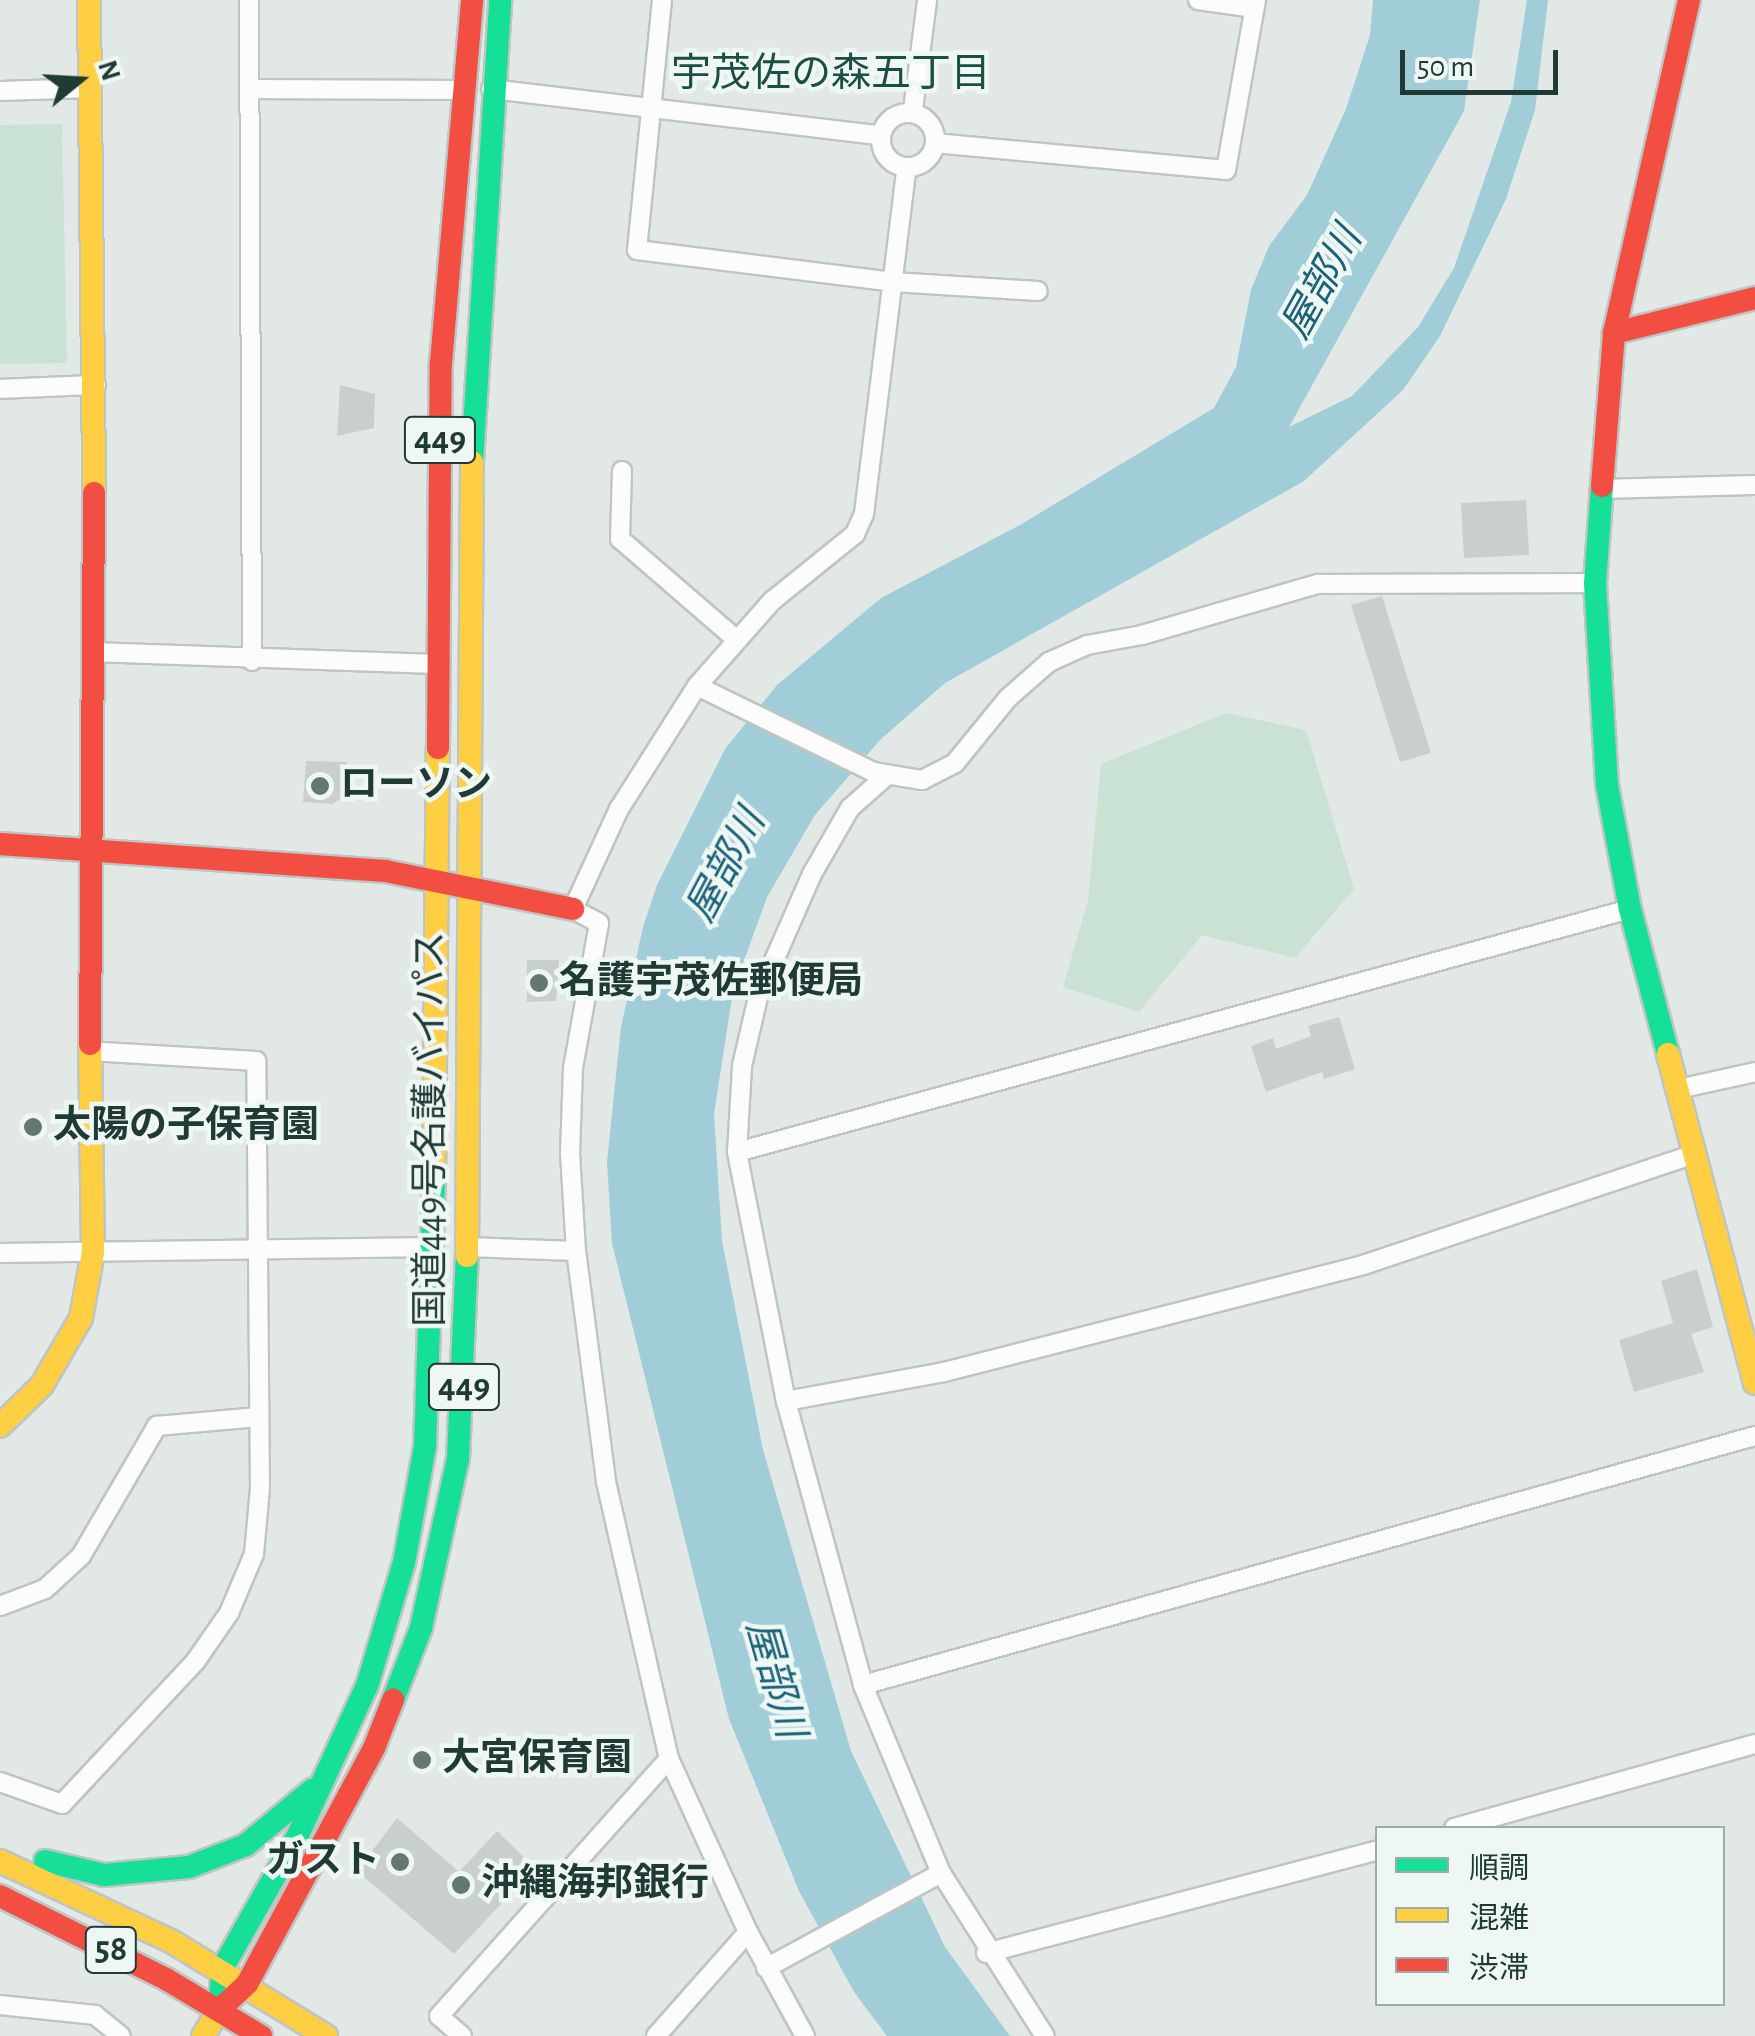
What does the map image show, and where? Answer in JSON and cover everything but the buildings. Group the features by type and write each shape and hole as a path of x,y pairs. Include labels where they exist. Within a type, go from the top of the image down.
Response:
{"main road":[{"path":"0,1426 42,1385 81,1318 94,1252 88,850 96,385 89,0"},
{"name":"国道449号名護バイパス","path":"220,2008 222,1969 330,1769 390,1620 417,1503 431,1387 435,664 441,364 461,90 472,0"},
{"name":"国道449号名護バイパス","path":"220,2008 247,1984 348,1804 421,1628 458,1459 467,1248 472,381 500,0"},
{"path":"1692,5 1614,333 1595,583 1606,785 1630,909 1755,1383"},
{"path":"1614,333 1755,298"},
{"path":"0,844 385,871 573,909"},
{"path":"0,1860 30,1857 104,1875 189,1866 246,1845 330,1769"},
{"name":"58","path":"0,1860 109,1908 222,1969 326,2036"},
{"name":"58","path":"0,1896 220,2008 262,2036"},
{"path":"203,2036 220,2008"}],"street":[{"path":"249,0 252,661"},
{"path":"662,0 648,106 637,250 893,282 1038,290"},
{"path":"913,110 928,0"},
{"path":"935,142 1226,170 1255,4 1198,0"},
{"path":"0,91 91,88"},
{"path":"250,89 461,90"},
{"path":"491,89 879,135"},
{"path":"879,135 892,117 913,110"},
{"path":"906,172 926,162 935,142 928,121 913,110"},
{"path":"879,135 888,160 906,172"},
{"path":"805,2036 748,1932 670,1759 606,1481 576,1251 574,1068 599,923 573,909 619,808 697,686 736,639 855,534 864,514 906,172"},
{"path":"0,390 96,385"},
{"path":"622,471 620,539 736,639"},
{"path":"1600,489 1755,484"},
{"path":"697,686 879,774 922,780 955,763 1008,698 1050,662 1087,645 1160,631 1318,584 1595,583"},
{"path":"94,652 252,661 435,664"},
{"path":"879,774 850,808 812,874 764,982 742,1066 737,1152 786,1401 863,1685 934,1878 1045,2036"},
{"path":"737,1152 1630,909"},
{"path":"0,1782 62,1804 196,1662 230,1613 254,1554 258,1416 256,1061 90,1051"},
{"path":"1678,1089 1755,1072"},
{"path":"786,1401 944,1372 1364,1265 1692,1154"},
{"path":"0,1253 433,1247"},
{"path":"467,1248 576,1251"},
{"path":"0,1606 45,1589 82,1556 157,1426 258,1416"},
{"path":"863,1685 1755,1436"},
{"path":"1461,1826 1755,1744"},
{"path":"462,2036 439,2016 670,1759"},
{"path":"986,1953 1375,1851"},
{"path":"766,1968 934,1878"},
{"path":"656,2036 748,1932"},
{"path":"0,2005 94,2015 121,2036"}],"green space":[{"path":"62,124 67,363 0,364 0,125"},
{"path":"1226,713 1306,730 1354,889 1295,958 1202,935 1139,1012 1063,987 1088,900 1101,764"}],"water":[{"name":"屋部川","path":"1373,0 1480,0 1464,111 1289,427 1352,396 1418,327 1454,268 1511,102 1527,0 1548,0 1535,110 1506,199 1440,336 1403,390 1304,481 945,683 881,739 815,815 767,897 733,991 714,1114 722,1241 763,1450 851,1751 945,1947 1010,2036 887,2036 854,1992 799,1891 729,1719 612,1243 607,1162 621,1027 643,927 657,885 725,749 777,685 881,598 1020,525 1214,408 1236,367 1251,290 1269,246 1307,195 1346,109 1370,35"}],"traffic: fast":[{"path":"472,462 500,0"},
{"path":"1602,486 1595,583 1607,785 1630,909 1668,1054"},
{"path":"220,2009 222,1969 298,1835 367,1686 404,1563 425,1446 434,1179"},
{"path":"393,1700 421,1628 458,1459 467,1256"},
{"path":"45,1861 104,1875 189,1867 246,1845 312,1790"}],"traffic: slow":[{"path":"89,0 94,493"},
{"path":"467,1256 472,462"},
{"path":"434,1179 438,748"},
{"path":"0,1426 42,1385 81,1318 93,1252 90,1044"},
{"path":"1668,1054 1755,1383"},
{"path":"0,1861 171,1941 326,2036"},
{"path":"203,2036 220,2009"}],"traffic: jam":[{"path":"438,748 441,363 472,0"},
{"path":"1602,486 1614,333 1689,0"},
{"path":"1614,333 1755,298"},
{"path":"90,1044 94,493"},
{"path":"0,844 385,871 573,909"},
{"path":"220,2009 247,1984 374,1748 393,1700"},
{"path":"0,1896 166,1979 261,2036"}],"place":[{"name":"ローソン","path":"320,786"},
{"name":"名護宇茂佐郵便局","path":"539,983"},
{"name":"太陽の子保育園","path":"33,1127"},
{"name":"大宮保育園","path":"422,1760"},
{"name":"ガスト","path":"400,1862"},
{"name":"沖縄海邦銀行","path":"461,1885"}],"district":[{"name":"宇茂佐の森五丁目","path":"831,74"}]}
